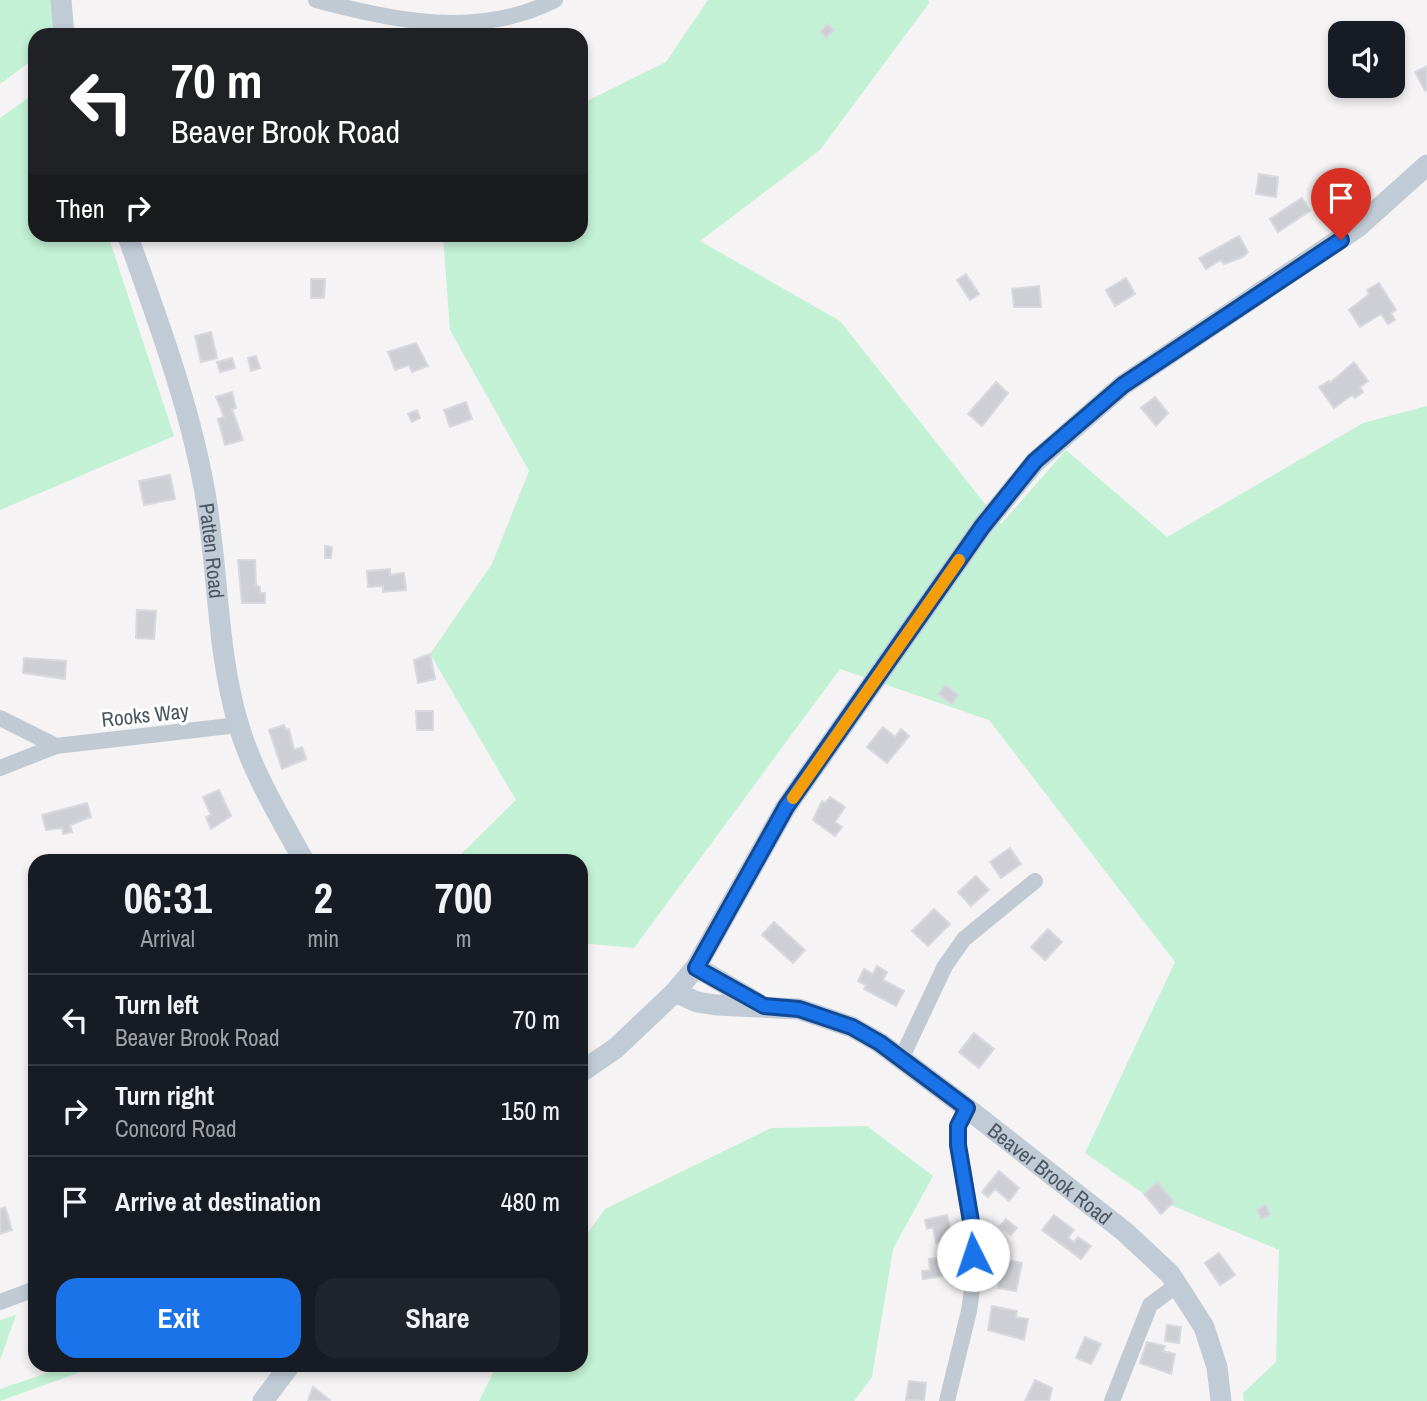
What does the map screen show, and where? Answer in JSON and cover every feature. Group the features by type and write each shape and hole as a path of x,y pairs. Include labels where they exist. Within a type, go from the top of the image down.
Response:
{"street":[{"path":"61,0 63,28"},
{"path":"316,0 399,20 446,24 473,23 503,17 555,0"},
{"path":"588,1067 616,1048 675,992 696,968 786,807 982,527 1035,461 1123,385 1358,227 1427,165"},
{"name":"Patten Road","path":"130,242 198,457 212,540 223,655 238,725 262,783 300,854"},
{"path":"0,718 56,746"},
{"name":"Rooks Way","path":"0,768 56,746 238,725"},
{"path":"901,1059 945,966 964,939 1035,881"},
{"name":"Beaver Brook Road","path":"696,968 764,1006"},
{"name":"Beaver Brook Road","path":"675,992 697,1002 799,1009 852,1027 967,1108 1158,1261 1204,1327 1212,1347 1221,1401"},
{"path":"947,1401 969,1311 974,1276 973,1233 958,1145 958,1126 967,1108"},
{"path":"1112,1401 1150,1304 1177,1285"},
{"path":"0,1302 28,1292"},
{"path":"263,1401 285,1372"}],"green space":[{"path":"0,0 62,0 59,28 28,28 28,63 0,84"},
{"path":"708,0 928,0 929,3 820,150 700,241 840,321 1001,524 1066,450 1167,537 1363,423 1427,406 1427,1401 1244,1401 1243,1393 1276,1362 1279,1250 1144,1194 1085,1153 1175,962 989,720 840,669 634,948 588,944 588,854 461,854 516,800 430,654 492,564 529,471 450,330 444,242 588,242 588,101 666,62"},
{"path":"28,98 28,242 110,242 174,436 0,510 0,118"},
{"path":"867,1126 933,1176 893,1249 872,1377 854,1401 479,1401 494,1372 588,1372 588,1232 605,1209 771,1128"},
{"path":"16,1315 0,1360 0,1320"},
{"path":"50,1372 81,1372 0,1401 0,1389"}],"building":[{"path":"828,24 834,30 826,38 820,31"},
{"path":"1427,66 1427,90 1425,91 1415,72"},
{"path":"1259,174 1278,177 1276,197 1256,194"},
{"path":"1302,198 1310,211 1278,232 1270,219"},
{"path":"1239,236 1248,252 1243,257 1224,264 1221,260 1206,269 1199,258"},
{"path":"966,274 979,294 970,300 957,280"},
{"path":"1126,278 1135,294 1115,306 1106,290"},
{"path":"311,279 325,279 324,298 311,298"},
{"path":"1379,283 1396,310 1391,313 1395,320 1388,324 1381,314 1360,327 1349,310 1369,294 1367,290"},
{"path":"1039,286 1041,307 1014,307 1012,289"},
{"path":"211,332 217,358 201,362 195,336"},
{"path":"416,343 428,366 412,372 409,365 395,370 388,352"},
{"path":"256,356 260,368 251,371 248,358"},
{"path":"232,358 235,368 220,372 217,362"},
{"path":"1354,362 1368,381 1360,387 1363,392 1355,398 1352,395 1334,408 1319,387 1329,381 1330,383"},
{"path":"996,382 1008,393 982,426 968,414"},
{"path":"232,392 236,408 232,409 243,440 225,445 218,419 224,417 216,397"},
{"path":"1155,397 1168,413 1156,426 1141,408"},
{"path":"466,402 472,419 450,427 444,410"},
{"path":"417,410 420,418 412,422 408,414"},
{"path":"170,475 175,499 144,505 139,481"},
{"path":"325,546 332,547 331,558 325,558"},
{"path":"238,560 255,560 256,585 260,587 260,593 265,593 265,603 242,603"},
{"path":"390,569 390,575 404,573 406,590 383,592 383,586 368,587 367,571"},
{"path":"137,610 156,611 154,639 136,638"},
{"path":"430,654 435,679 418,683 414,660"},
{"path":"24,658 66,661 65,679 23,673"},
{"path":"945,685 958,695 952,704 938,694"},
{"path":"416,711 433,711 433,730 417,730"},
{"path":"284,725 286,730 289,729 294,750 302,747 306,759 282,769 269,730"},
{"path":"883,727 895,737 901,729 909,736 887,763 867,747"},
{"path":"219,790 231,816 211,829 206,817 211,815 203,797"},
{"path":"830,797 845,807 835,822 842,827 835,836 813,820 822,801 825,803"},
{"path":"87,803 91,817 70,825 72,832 63,834 62,828 46,830 42,815"},
{"path":"1010,848 1021,864 1001,878 990,862"},
{"path":"976,876 989,890 971,906 958,892"},
{"path":"934,909 950,924 928,946 912,931"},
{"path":"774,922 805,950 793,963 762,935"},
{"path":"1048,929 1062,942 1045,960 1031,947"},
{"path":"877,966 887,972 883,980 904,991 896,1006 864,989 866,985 858,981 864,969 873,974"},
{"path":"974,1033 994,1049 979,1068 959,1052"},
{"path":"999,1171 1019,1188 1009,1201 995,1189 988,1197 982,1192"},
{"path":"1157,1182 1174,1202 1161,1214 1144,1194"},
{"path":"1266,1205 1270,1214 1261,1219 1257,1210"},
{"path":"5,1207 12,1230 0,1234 0,1209"},
{"path":"947,1215 953,1239 936,1243 933,1227 927,1229 925,1220"},
{"path":"1054,1215 1074,1230 1068,1238 1074,1242 1078,1237 1091,1246 1081,1259 1042,1230"},
{"path":"1006,1219 1017,1228 1011,1235 1000,1226"},
{"path":"1219,1253 1235,1275 1220,1285 1205,1263"},
{"path":"961,1255 963,1273 923,1279 922,1271 930,1270 929,1259"},
{"path":"1004,1259 1022,1263 1016,1291 998,1288"},
{"path":"992,1306 1017,1311 1016,1317 1028,1319 1024,1340 988,1330"},
{"path":"1167,1325 1181,1327 1179,1343 1165,1341"},
{"path":"1085,1337 1101,1344 1091,1364 1076,1358"},
{"path":"1147,1342 1165,1346 1163,1351 1175,1354 1171,1374 1140,1363"},
{"path":"1035,1380 1052,1388 1049,1401 1025,1401"},
{"path":"909,1381 926,1383 924,1401 906,1400"},
{"path":"313,1387 330,1400 308,1401"}],"slow traffic":[{"path":"793,798 959,560"}],"route":[{"path":"973,1255 973,1233 958,1145 958,1126 967,1108 880,1043 852,1027 799,1009 764,1006 696,968 736,901 786,807 982,527 1035,461 1123,385 1341,240"}]}
